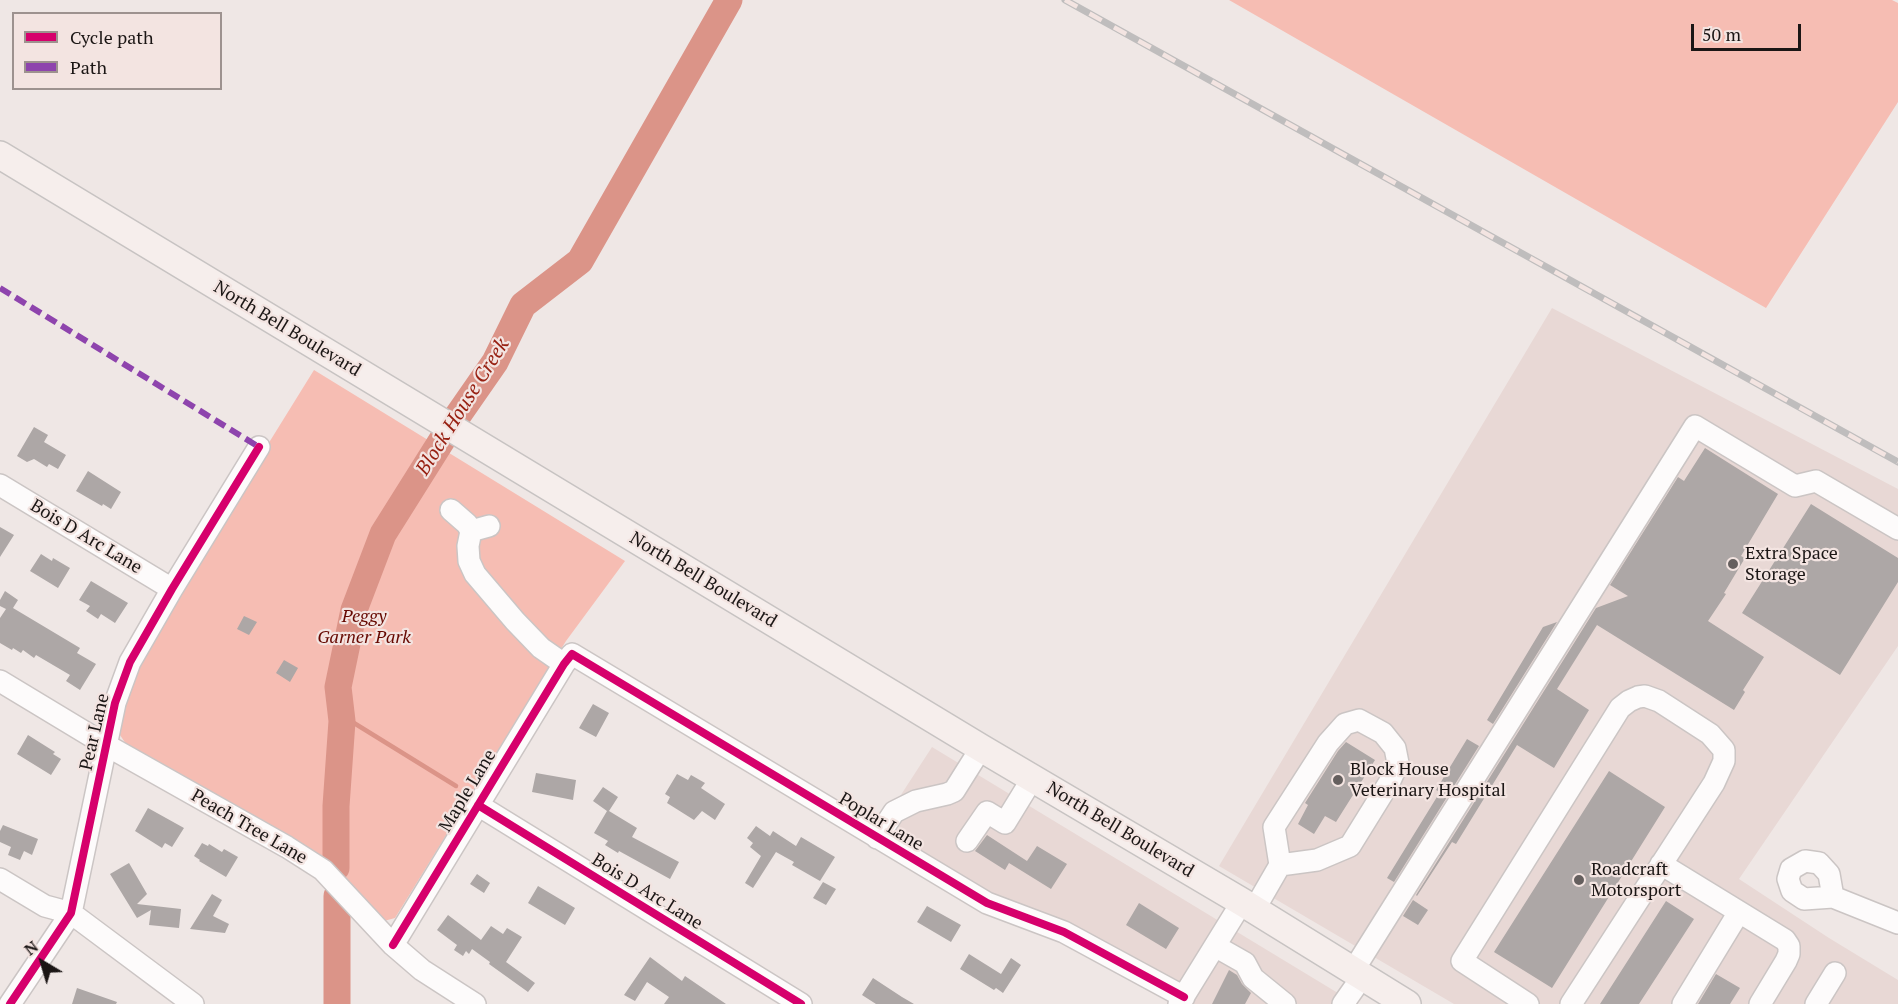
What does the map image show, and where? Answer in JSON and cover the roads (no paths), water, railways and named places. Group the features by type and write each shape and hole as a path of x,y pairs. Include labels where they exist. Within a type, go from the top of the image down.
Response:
{"main road":[{"name":"North Bell Boulevard","path":"0,155 1407,1004"}],"street":[{"path":"1343,1004 1357,974 1695,426 1795,486 1816,481 1898,529"},
{"name":"Pear Lane","path":"10,1004 71,913 115,704 130,662 259,447"},
{"name":"Bois D Arc Lane","path":"0,484 172,589"},
{"name":"Poplar Lane","path":"451,510 467,524 480,529 468,546 469,561 475,574 541,648 568,659 987,903 1065,932 1182,1000"},
{"name":"Maple Lane","path":"393,945 568,659"},
{"name":"Peach Tree Lane","path":"0,681 323,870 393,945 422,970 475,1004"},
{"path":"1519,1002 1462,961 1620,708 1629,701 1645,696 1659,701 1710,734 1724,750 1724,761 1714,783 1571,1004"},
{"path":"1182,1000 1215,946 1280,865 1317,860 1350,846 1389,783 1398,763 1395,748 1383,733 1359,720 1345,724 1328,743 1274,827 1280,865"},
{"path":"877,838 894,812 916,801 947,795 954,791 981,748"},
{"path":"967,841 987,812 1005,823 1032,779"},
{"name":"Bois D Arc Lane","path":"478,805 801,1004"},
{"path":"1661,864 1785,940 1789,946 1786,961 1760,1004"},
{"path":"0,879 45,906 71,913 193,1004"},
{"path":"1833,897 1898,923"},
{"path":"1683,1004 1739,912"},
{"path":"1215,946 1245,963 1254,978 1285,1004"},
{"path":"1816,1004 1835,973"}],"waterway":[{"name":"Block House Creek","path":"336,868 336,806 342,721 338,687 354,610 383,534 454,421 495,362 523,305 580,261 729,0"},
{"path":"341,715 456,786"},
{"name":"Block House Creek","path":"337,896 337,1004"}],"railway":[{"path":"1065,0 1898,462"}],"place":[{"name":"Extra Space Storage","path":"1733,564"},
{"name":"Block House Veterinary Hospital","path":"1338,780"},
{"name":"Roadcraft Motorsport","path":"1579,880"}],"park label":[{"name":"Peggy Garner Park","path":"364,627"}]}
